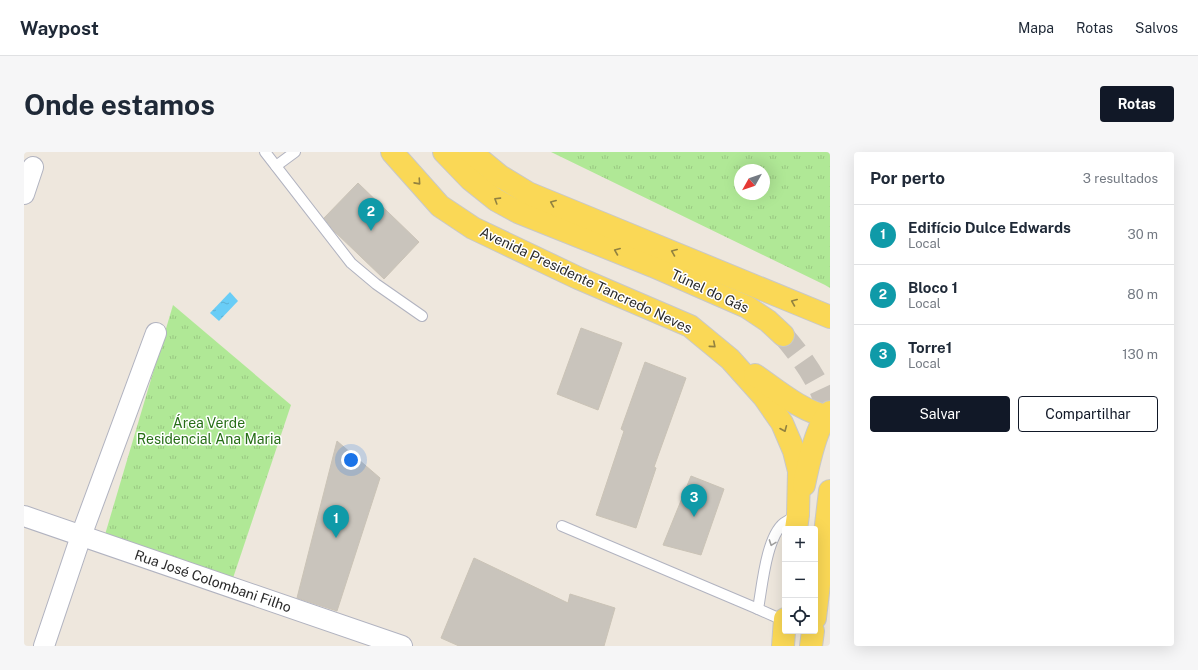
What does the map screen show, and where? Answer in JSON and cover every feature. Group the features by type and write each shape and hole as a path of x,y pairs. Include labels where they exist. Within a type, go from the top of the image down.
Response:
{"main road":[{"name":"Avenida Presidente Tancredo Neves","path":"392,152 440,206 473,228 578,278 690,326 730,359 764,396 782,423 794,451 799,470 797,522"},
{"name":"Túnel do Gás","path":"444,152 471,180 496,200 518,212 653,266 747,307 768,321 783,335"},
{"path":"471,152 500,176 528,193 830,317"},
{"path":"730,359 810,411 829,415"},
{"path":"797,522 809,459 822,422 829,415"},
{"path":"817,598 830,491"},
{"path":"783,646 784,634"},
{"path":"811,646 813,634"}],"street":[{"path":"24,194 33,167"},
{"path":"44,646 80,536 156,334"},
{"name":"Rua José Colombani Filho","path":"24,516 402,646"}],"lane":[{"path":"265,152 351,263 376,284 422,316"},
{"path":"276,166 295,152"},
{"path":"758,609 767,557 774,537 783,524 797,522"},
{"path":"562,526 782,619"}],"green space":[{"path":"551,152 830,152 830,288 825,285"},
{"name":"Área Verde Residencial Ana Maria","path":"173,305 291,405 230,587 104,538"}],"water":[{"path":"230,292 238,301 219,321 210,313"}],"building":[{"path":"358,183 419,242 384,279 334,231 324,218"},
{"path":"581,328 622,343 598,410 557,394"},
{"path":"645,362 686,378 654,467 656,468 636,528 596,515 624,431 621,429"},
{"path":"337,441 380,478 337,611 297,598"},
{"path":"691,476 724,489 701,555 663,545"},
{"path":"474,558 568,603 570,594 615,608 604,646 459,646 441,638"}],"tunnel":[{"path":"783,335 812,374 823,396 830,420"}],"place":[{"name":"Bloco 1","path":"371,231"},
{"name":"Torre1","path":"694,517"},
{"name":"Edifício Dulce Edwards","path":"336,538"}]}
